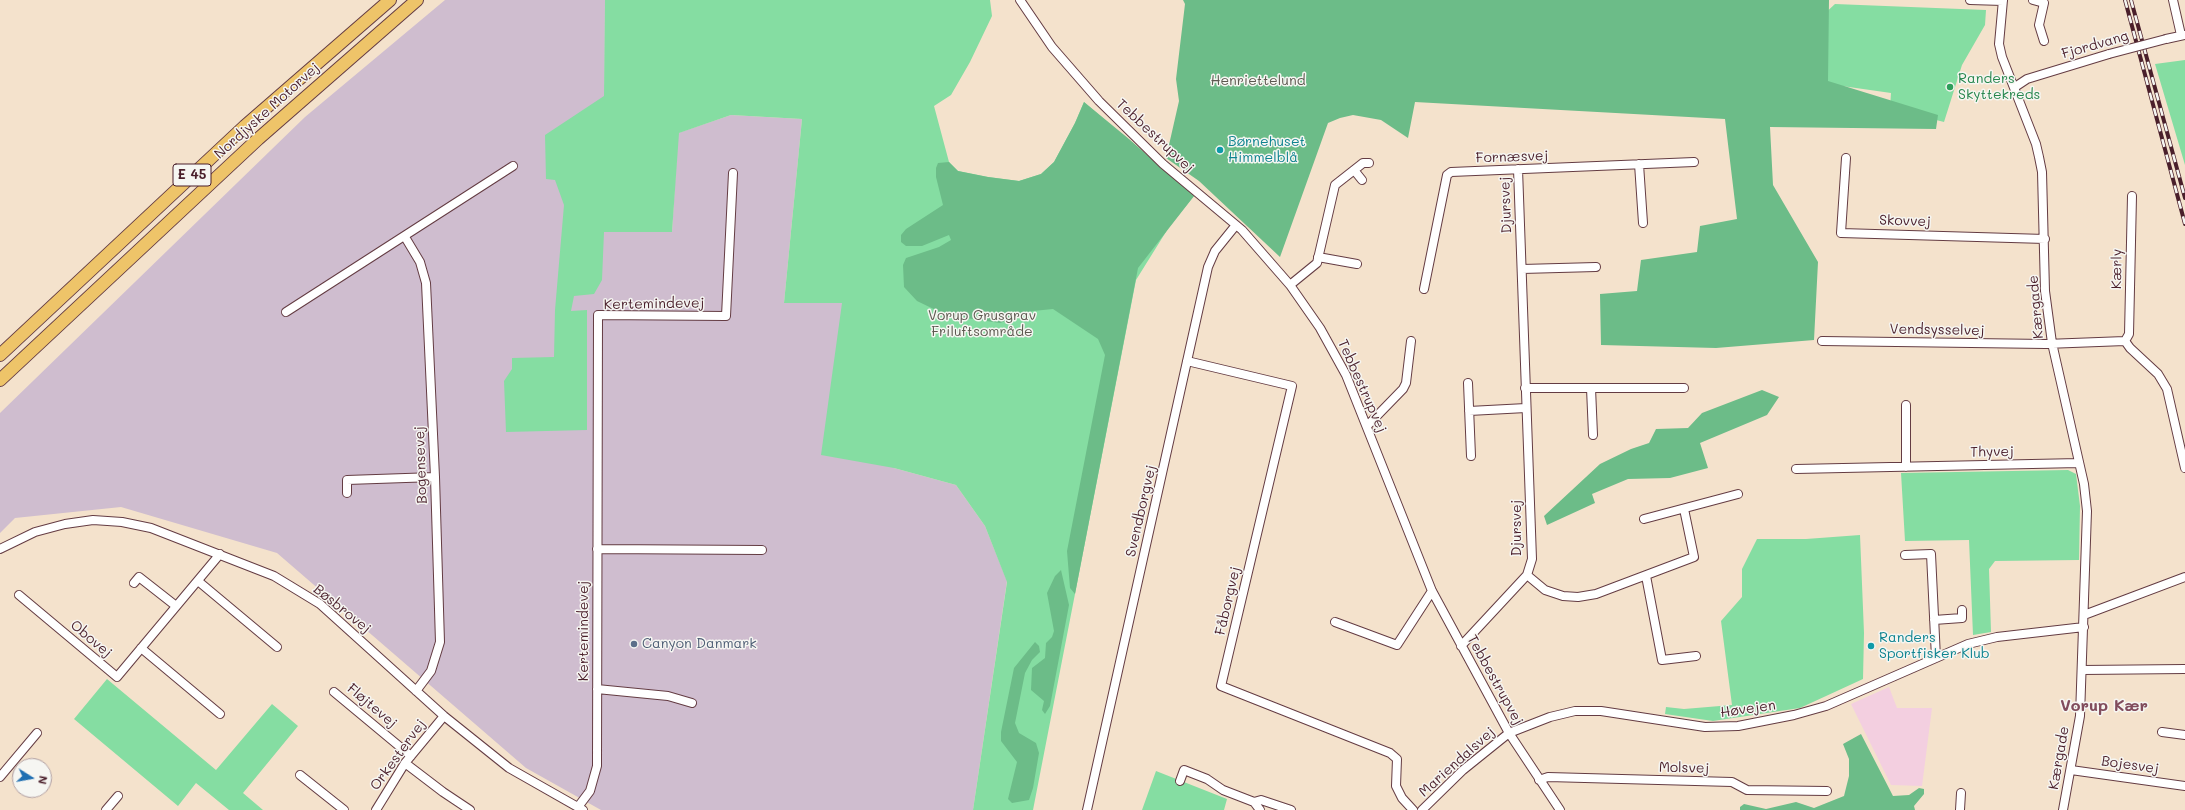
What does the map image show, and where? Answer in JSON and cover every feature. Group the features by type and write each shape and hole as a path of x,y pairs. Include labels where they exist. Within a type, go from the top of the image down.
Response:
{"highway":[{"name":"Nordjyske Motorvej","path":"0,355 245,126 390,0"},
{"name":"Nordjyske Motorvej","path":"0,380 258,139 417,0"},
{"path":"0,383 28,353"}],"street":[{"name":"Tebbestrupvej","path":"1020,0 1052,47 1099,101 1163,164 1236,225 1263,252 1290,285 1320,328 1338,358 1367,426 1432,591 1460,646 1509,733 1560,810"},
{"path":"1970,0 2003,0"},
{"name":"Kærgade","path":"2003,0 1999,44 2002,57 2036,144 2042,172 2045,239 2045,291 2052,343 2079,463 2088,511 2080,716 2063,810"},
{"path":"2033,0 2044,3 2039,25 2044,41"},
{"path":"2173,0 2183,35"},
{"name":"Fjordvang","path":"2014,87 2027,79 2109,54 2183,35"},
{"name":"Skovvej","path":"1846,158 1841,233 2045,239"},
{"name":"Fornæsvej","path":"1424,289 1447,175 1451,172 1694,162"},
{"path":"1290,285 1317,263 1335,185 1363,163 1369,163"},
{"path":"1639,164 1643,223"},
{"path":"286,312 356,265 405,236 513,166"},
{"name":"Djursvej","path":"1460,646 1527,574 1533,551 1526,408 1518,169"},
{"path":"1354,170 1362,180"},
{"name":"Kertemindevej","path":"580,809 590,791 596,766 598,315 726,316 733,173"},
{"name":"Kærly","path":"2125,341 2129,334 2132,196"},
{"name":"Svendborgvej","path":"1087,810 1208,267 1215,251 1236,225"},
{"name":"Bogensevej","path":"405,236 420,262 426,283 435,476 440,642 431,671 416,691"},
{"path":"1318,257 1356,264"},
{"path":"1522,269 1596,267"},
{"path":"1367,426 1403,389 1406,383 1411,341"},
{"name":"Vendsysselvej","path":"1822,341 2052,343 2125,341"},
{"path":"2125,341 2130,348 2158,374 2167,388 2185,468"},
{"name":"Fåborgvej","path":"1187,361 1292,386 1221,686 1390,753 1397,759 1396,786 1402,798 1413,810"},
{"path":"1468,383 1471,456"},
{"path":"1526,388 1684,388"},
{"path":"1591,388 1593,435"},
{"path":"1906,405 1906,467"},
{"path":"1469,411 1526,408"},
{"name":"Thyvej","path":"1796,469 2079,463"},
{"path":"347,493 348,480 435,476"},
{"path":"1644,519 1738,494"},
{"path":"1527,574 1545,590 1563,596 1578,597 1596,594 1694,558 1684,509"},
{"name":"Bøsbrovej","path":"0,549 35,532 93,520 151,528 274,576 320,604 444,716 509,768 580,809"},
{"path":"598,548 762,550"},
{"name":"Obovej","path":"19,595 116,677 220,554"},
{"path":"1905,555 1931,554 1936,658"},
{"path":"1646,576 1662,660 1696,656"},
{"path":"134,583 139,577 176,606"},
{"path":"2084,615 2185,578"},
{"path":"198,581 277,648"},
{"path":"1335,622 1397,645 1432,591"},
{"path":"1934,620 1962,618 1962,610"},
{"name":"Høvejen","path":"1509,733 1550,717 1575,712 1601,711 1705,727 1738,726 1794,715 1826,706 1968,644 1997,637 2084,627"},
{"path":"141,648 220,714"},
{"path":"2082,670 2185,669"},
{"name":"Kertemindevej","path":"597,689 668,696 692,703"},
{"name":"Fløjtevej","path":"334,692 411,756"},
{"name":"Orkestervej","path":"376,810 405,763 444,716"},
{"path":"0,777 37,732"},
{"path":"2162,732 2185,735"},
{"name":"Mariendalsvej","path":"1422,810 1463,770 1509,733"},
{"path":"405,763 443,792 470,810"},
{"path":"1180,781 1184,770 1208,779 1223,790 1254,802 1260,810"},
{"name":"Bojesvej","path":"2071,770 2185,786"},
{"path":"300,775 344,810"},
{"name":"Molsvej","path":"1539,780 1548,777 1732,782 1747,790 1827,791"},
{"path":"1960,810 1961,792"},
{"path":"106,810 118,796"},
{"path":"1254,802 1261,800 1286,809"}],"shaded area":[{"path":"445,0 605,0 604,232 672,232 678,133 731,115 802,119 784,303 842,302 894,468 956,485 985,526 1007,581 973,810 601,810 526,768 277,553 121,507 15,518 0,533 0,413 305,117"},
{"path":"1889,687 1897,708 1932,708 1922,786 1891,785 1851,704"}],"green space":[{"name":"Vorup Grusgrav Friluftsområde","path":"605,0 990,0 992,16 970,62 951,95 934,106 949,162 958,171 1019,181 1041,174 1054,162 1075,123 1084,102 1194,196 1169,227 1136,280 1033,810 973,810 1007,582 985,526 956,485 894,468 821,455 842,303 784,303 802,119 731,115 679,133 672,232 604,232 602,280 594,294 574,296 571,311 587,310 587,430 506,432 504,381 512,369 512,358 554,357 555,310 564,205 555,180 546,179 545,135 604,96"},
{"name":"Henriettelund","path":"1183,0 1829,0 1828,81 1938,115 1936,129 1770,127 1773,185 1818,262 1814,340 1716,348 1601,345 1600,294 1637,291 1641,260 1697,252 1700,226 1737,219 1725,119 1415,102 1408,138 1381,120 1353,115 1340,118 1328,123 1280,257 1199,181 1166,158 1179,101 1176,79 1185,4"},
{"path":"1835,4 1986,10 1985,25 1962,65 1944,122 1890,108 1891,93 1828,84 1821,17"},
{"path":"2185,60 2185,165 2155,64"},
{"path":"1084,102 1194,196 1138,268 1075,594 1070,588 1067,551 1105,355 1098,339 1053,309 1033,311 1000,323 946,315 917,301 904,287 903,265 906,258 939,247 951,240 949,235 922,246 906,246 901,242 901,235 906,229 943,205 936,177 936,168 938,163 949,162 958,171 1019,181 1041,174 1054,162 1075,123"},
{"path":"1762,390 1779,397 1767,415 1700,443 1708,468 1670,478 1628,479 1592,494 1595,503 1547,525 1544,516 1600,464 1631,449 1649,443 1656,429 1688,428 1702,413"},
{"path":"2068,470 2076,474 2080,506 2079,560 1995,561 1989,569 1991,632 1973,635 1969,540 1905,541 1901,473"},
{"path":"1860,535 1864,633 1863,679 1800,708 1713,721 1665,714 1666,707 1684,709 1732,705 1721,621 1742,597 1742,569 1757,539 1806,539"},
{"path":"1061,570 1069,605 1050,706 1045,714 1042,710 1044,701 1031,690 1032,668 1045,658 1046,643 1052,637 1054,631 1047,593 1055,576"},
{"path":"1035,642 1039,646 1040,652 1032,660 1025,673 1015,723 1019,733 1036,743 1039,753 1033,788 1029,800 1012,803 1008,799 1017,762 1001,741 1001,732 1014,668"},
{"path":"107,679 216,770 272,704 298,726 243,793 263,810 229,810 196,783 178,806 74,719"},
{"path":"1861,734 1893,796 1909,795 1919,788 1924,789 1924,794 1914,806 1915,810 1740,810 1740,807 1744,804 1766,809 1796,802 1814,808 1844,796 1849,776 1849,759 1843,744"},
{"path":"1156,771 1227,799 1224,810 1142,810"}],"railway":[{"path":"2125,0 2185,224"},
{"path":"2131,0 2185,198"}],"place":[{"name":"Randers Skyttekreds","path":"1950,87"},
{"name":"Børnehuset Himmelblå","path":"1220,150"},
{"name":"Canyon Danmark","path":"634,644"},
{"name":"Randers Sportfisker Klub","path":"1871,646"}],"district":[{"name":"Vorup Kær","path":"2104,706"}]}
